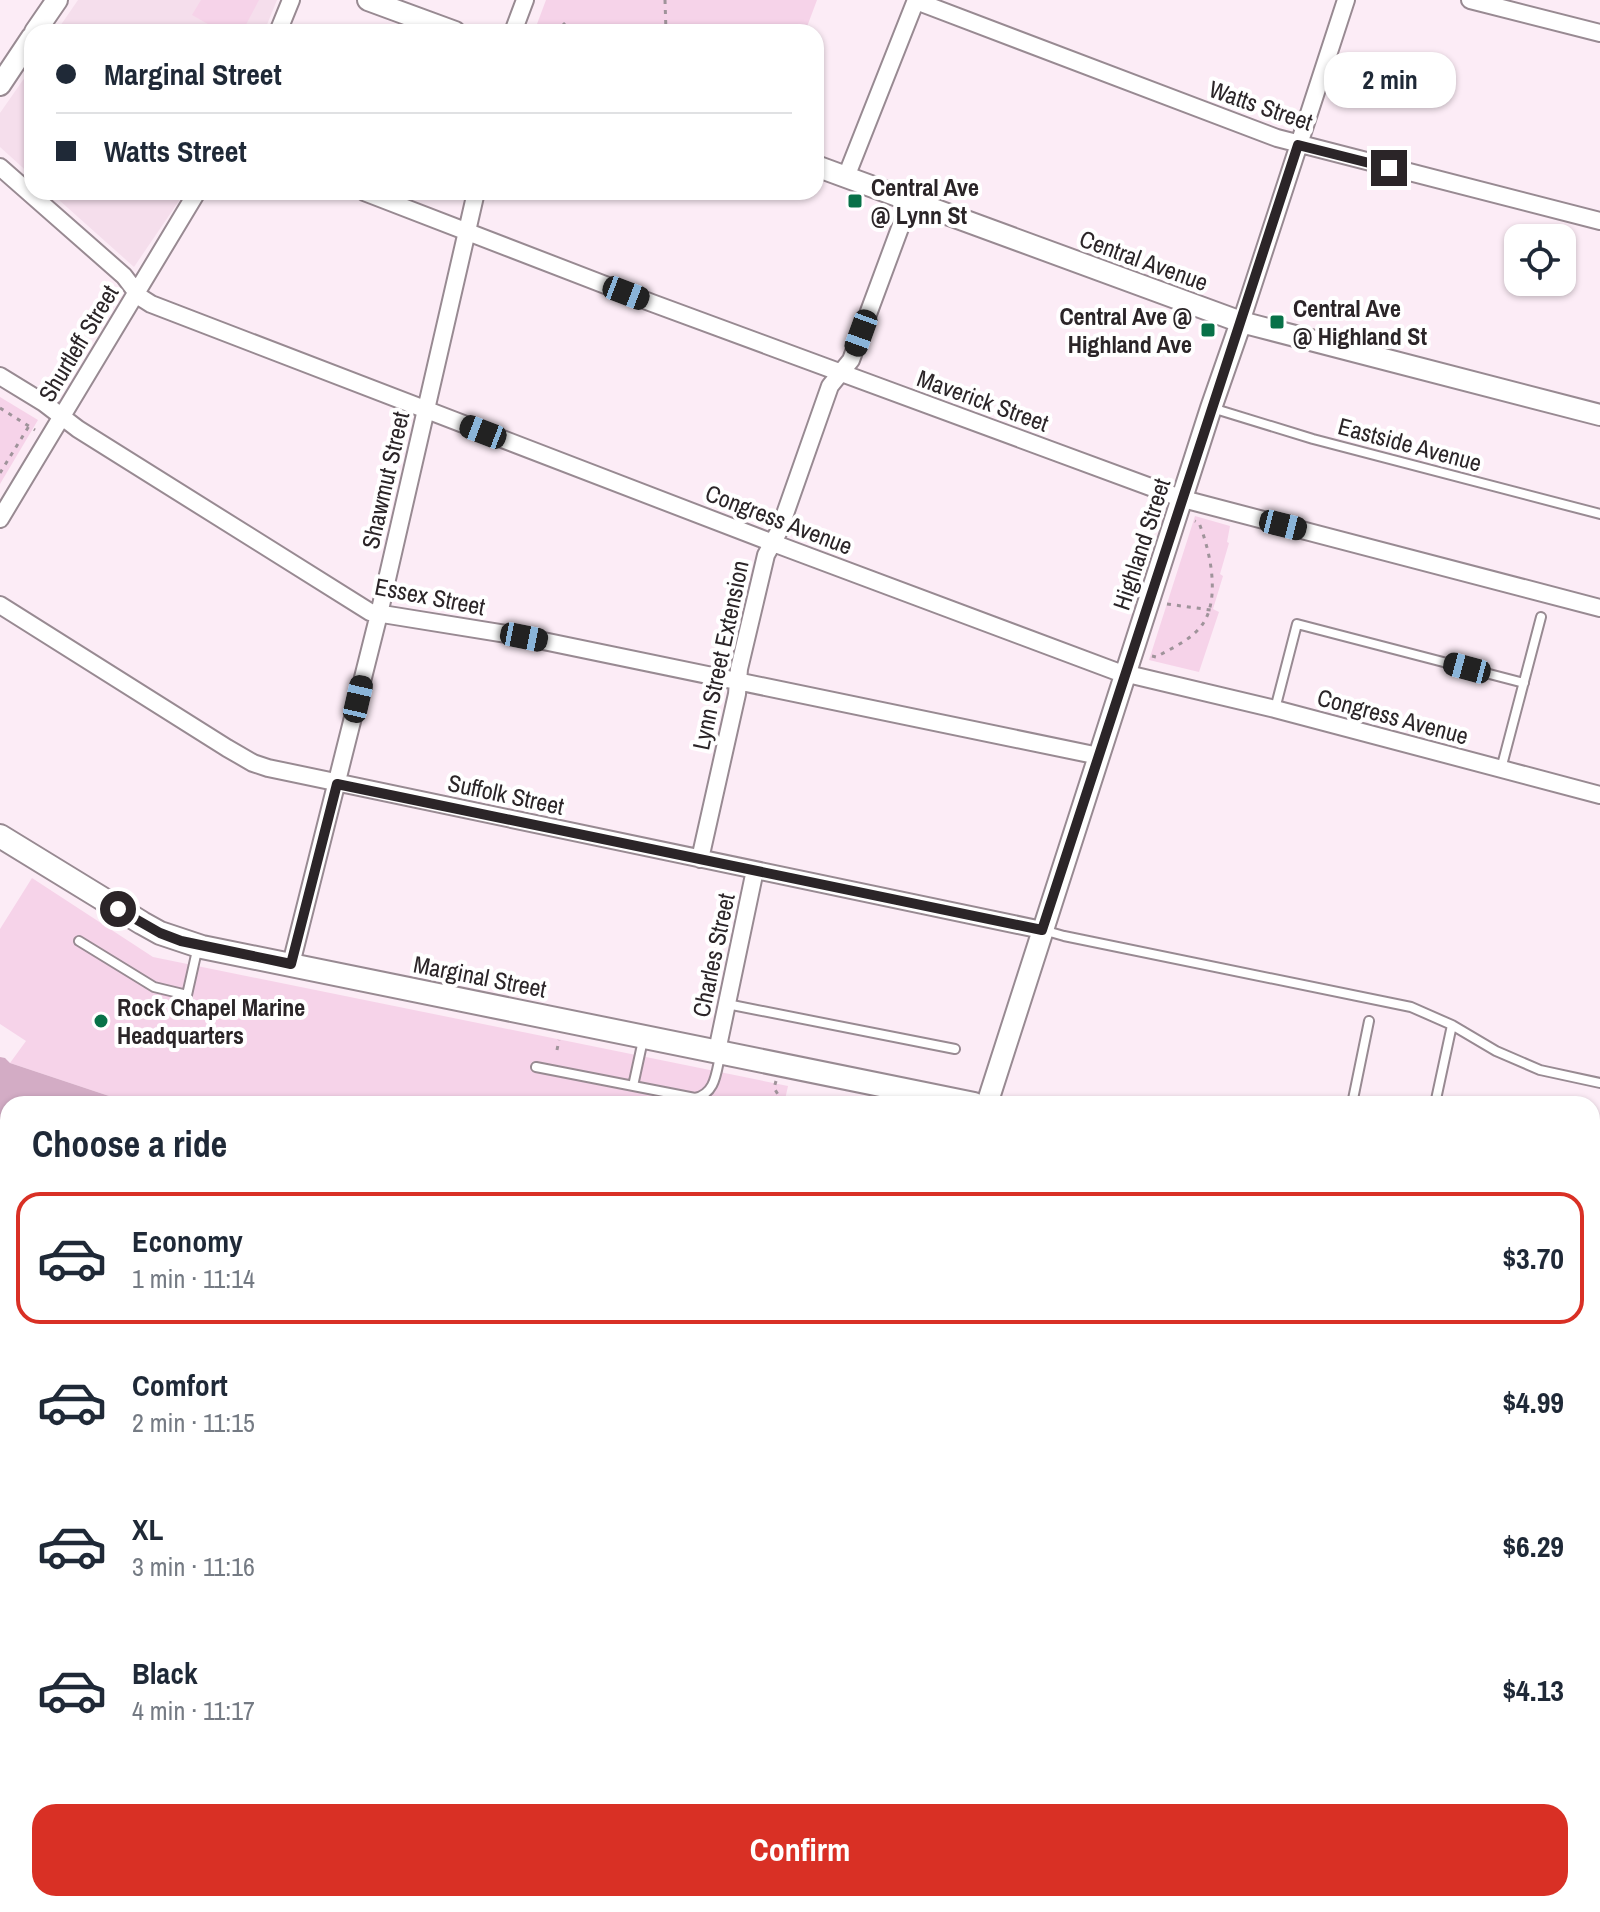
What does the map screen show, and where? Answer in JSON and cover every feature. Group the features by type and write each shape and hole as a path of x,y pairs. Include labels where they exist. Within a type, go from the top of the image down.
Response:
{"main road":[{"name":"Marginal Street","path":"0,836 160,933 198,945 936,1096"}],"street":[{"path":"41,24 57,0"},
{"path":"281,24 291,0"},
{"path":"368,0 433,24"},
{"path":"516,24 525,0"},
{"path":"846,177 916,0"},
{"name":"Watts Street","path":"916,0 1298,145 1600,221"},
{"name":"Highland Street","path":"990,1096 1346,0"},
{"path":"1470,0 1600,33"},
{"path":"0,85 24,49"},
{"name":"Congress Avenue","path":"0,167 24,188"},
{"name":"Central Avenue","path":"824,169 1241,322 1600,415"},
{"name":"Congress Avenue","path":"38,200 151,304 773,543 1126,674 1275,709 1600,795"},
{"name":"Shurtleff Street","path":"0,519 192,200"},
{"name":"Maverick Street","path":"385,200 652,303 1183,499 1600,608"},
{"name":"Shawmut Street","path":"291,964 379,614 474,200"},
{"name":"Lynn Street Extension","path":"700,859 766,555 779,531 830,386 851,360 910,201"},
{"name":"Essex Street","path":"0,376 361,608 379,614 524,637 1099,756"},
{"name":"Suffolk Street","path":"0,605 240,756 284,773 1042,930"},
{"name":"Charles Street","path":"719,1051 755,870"}],"lane":[{"name":"Eastside Avenue","path":"1211,408 1313,439 1600,514"},
{"path":"1501,769 1541,617"},
{"path":"1275,709 1297,624 1524,683"},
{"path":"1042,930 1411,1007 1540,1070 1600,1083"},
{"path":"79,941 154,987 187,995 198,945"},
{"path":"727,1004 955,1049"},
{"path":"1354,1096 1369,1021"},
{"path":"1437,1096 1452,1025"},
{"path":"633,1086 643,1036"},
{"path":"702,1096 713,1085 719,1051"},
{"path":"536,1067 685,1096"}],"path":[{"path":"659,0 664,8"},
{"path":"665,0 665,24"},
{"path":"0,408 35,430"},
{"path":"0,473 29,426"},
{"path":"1148,655 1156,657 1188,638 1202,626 1211,610 1208,544 1199,523 1191,520"},
{"path":"1164,604 1211,610"},
{"path":"557,1050 559,1037"},
{"path":"777,1078 774,1088 779,1096"}],"shaded area":[{"path":"78,0 277,0 267,24 62,24"},
{"path":"201,0 259,0 246,24 208,24 192,15"},
{"path":"546,0 817,0 808,24 537,24"},
{"path":"24,78 24,169 0,147 0,113"},
{"path":"59,200 180,200 134,267"},
{"path":"0,397 38,420 0,484"},
{"path":"1195,516 1230,526 1229,543 1220,574 1223,576 1213,609 1219,612 1199,672 1149,660"},
{"path":"32,878 153,957 788,1086 786,1096 109,1096 10,1063 26,1041 0,1024 0,929"},
{"path":"0,1057 109,1096 0,1096"}],"place":[{"name":"Central Ave @ Lynn St","path":"855,201"},
{"name":"Central Ave @ Highland St","path":"1277,322"},
{"name":"Central Ave @ Highland Ave","path":"1208,330"},
{"name":"Rock Chapel Marine Headquarters","path":"101,1021"}],"route":[{"path":"118,909 181,941 291,964 337,784 1042,930 1298,145 1389,168"}]}
